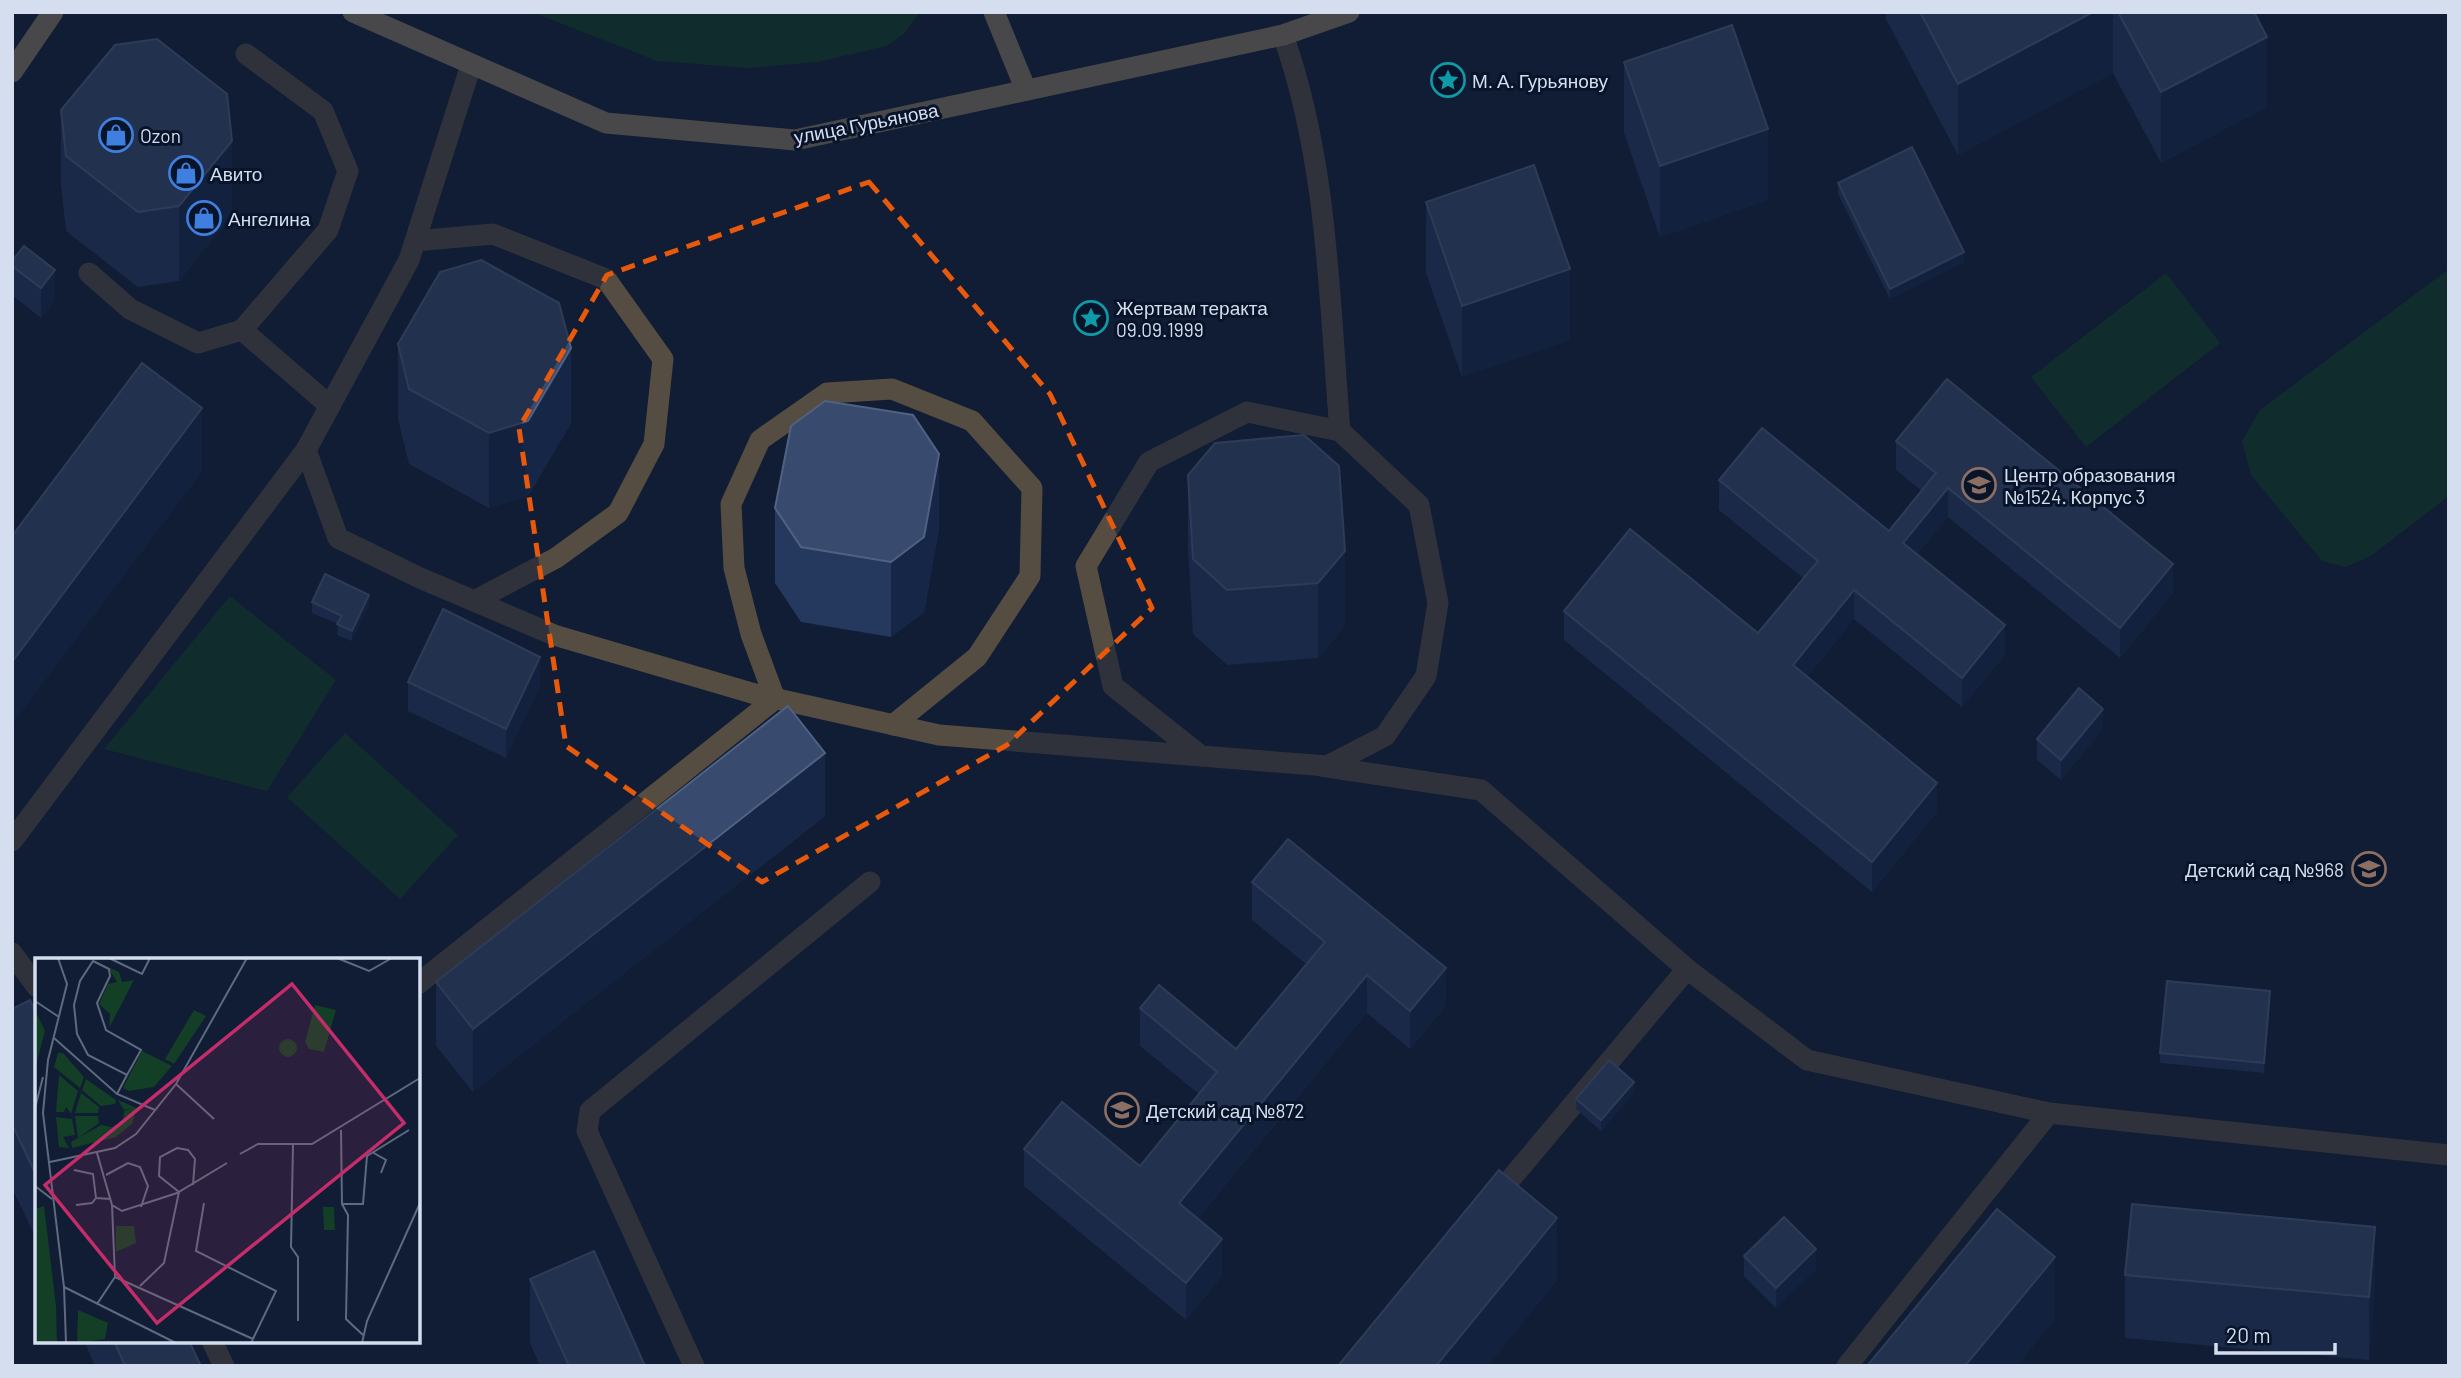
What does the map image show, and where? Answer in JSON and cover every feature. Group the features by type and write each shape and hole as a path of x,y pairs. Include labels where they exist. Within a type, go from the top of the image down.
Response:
{"main road":[{"path":"12,72 53,12"},
{"name":"улица Гурьянова","path":"354,12 606,123 794,140 1283,35 1349,12"},
{"path":"994,12 1026,90"}],"lane":[{"path":"1283,35 1298,78 1319,177 1340,431"},
{"path":"89,273 130,309 198,343 242,330 328,230 348,171 323,111 246,54"},
{"path":"12,841 306,450 409,260 471,65"},
{"path":"415,241 493,234 606,279 663,359 654,444 618,513 556,558 474,601"},
{"path":"242,330 330,405"},
{"path":"775,699 751,634 734,568 731,504 760,440 827,393 892,389 972,421 1032,488 1030,576 977,657 892,725"},
{"path":"1201,756 1113,686 1086,566 1149,462 1247,412 1340,431 1419,505 1438,603 1426,676 1385,736 1327,766 1321,766"},
{"path":"306,450 338,538 554,635 775,699 939,735 1321,766 1481,790 1687,968 1807,1060 2049,1113 2449,1155"},
{"path":"420,982 775,699"},
{"path":"694,1366 587,1131 590,1111 870,882"},
{"path":"12,953 35,984"},
{"path":"1477,1219 1687,968"},
{"path":"1847,1366 2049,1113"},
{"path":"213,1343 224,1366"}],"highlighted area":[{"path":"869,182 1050,394 1152,608 1007,745 762,882 566,746 519,428 607,275"}],"green space":[{"path":"532,12 920,12 904,34 886,46 818,62 748,68 657,61"},
{"path":"2449,269 2449,496 2372,555 2346,567 2322,561 2251,475 2242,441 2260,410"},
{"path":"2166,273 2220,343 2086,447 2031,377"},
{"path":"230,596 336,680 267,791 104,749"},
{"path":"345,733 458,835 400,899 287,797"}],"building":[{"path":"1920,12 2093,12 1958,84"},
{"path":"2118,12 2254,12 2267,37 2161,92"},
{"path":"1732,25 1768,129 1660,166 1624,62"},
{"path":"157,39 227,94 232,141 179,206 138,212 66,156 61,110 115,45"},
{"path":"1912,147 1964,252 1890,289 1838,183"},
{"path":"1534,165 1570,269 1462,306 1426,202"},
{"path":"24,246 55,270 41,288 12,266 12,261"},
{"path":"481,260 559,303 571,348 528,421 489,433 409,389 398,344 440,272"},
{"path":"142,363 202,408 12,662 12,536"},
{"path":"1947,379 2173,564 2120,628 1948,488 1903,543 2005,625 1962,678 1854,590 1793,665 1937,783 1872,862 1564,611 1630,529 1758,633 1818,561 1719,480 1762,428 1889,531 1936,473 1896,441"},
{"path":"825,401 913,415 939,454 924,537 891,562 801,547 775,508 791,426"},
{"path":"1304,435 1339,466 1345,551 1318,583 1227,590 1193,559 1188,475 1215,443"},
{"path":"325,574 369,595 352,631 337,624 342,616 312,602"},
{"path":"443,609 540,657 506,729 408,682"},
{"path":"2079,688 2103,709 2061,760 2037,739"},
{"path":"788,706 825,753 473,1029 436,982"},
{"path":"1288,839 1446,968 1410,1011 1367,975 1179,1203 1222,1239 1186,1283 1024,1149 1062,1102 1140,1166 1217,1072 1140,1008 1159,985 1236,1049 1325,942 1252,882"},
{"path":"2167,981 2270,991 2264,1063 2160,1053"},
{"path":"30,1000 35,1011 35,1173 12,1124 12,1009"},
{"path":"1609,1060 1634,1082 1601,1120 1576,1099"},
{"path":"1499,1170 1557,1218 1436,1366 1338,1366"},
{"path":"2132,1204 2375,1227 2369,1297 2125,1275"},
{"path":"1997,1209 2055,1257 1965,1366 1867,1366"},
{"path":"1784,1217 1816,1249 1776,1288 1744,1256"},
{"path":"594,1251 645,1366 569,1366 530,1279"},
{"path":"115,1343 190,1343 201,1366 125,1366"}],"place":[{"name":"М. А. Гурьянову","path":"1448,80"},
{"name":"Ozon","path":"116,135"},
{"name":"Авито","path":"186,173"},
{"name":"Ангелина","path":"204,218"},
{"name":"Жертвам теракта 09.09.1999","path":"1091,318"},
{"name":"Центр образования №1524. Корпус 3","path":"1979,485"},
{"name":"Детский сад №968","path":"2369,869"},
{"name":"Детский сад №872","path":"1122,1110"}]}
